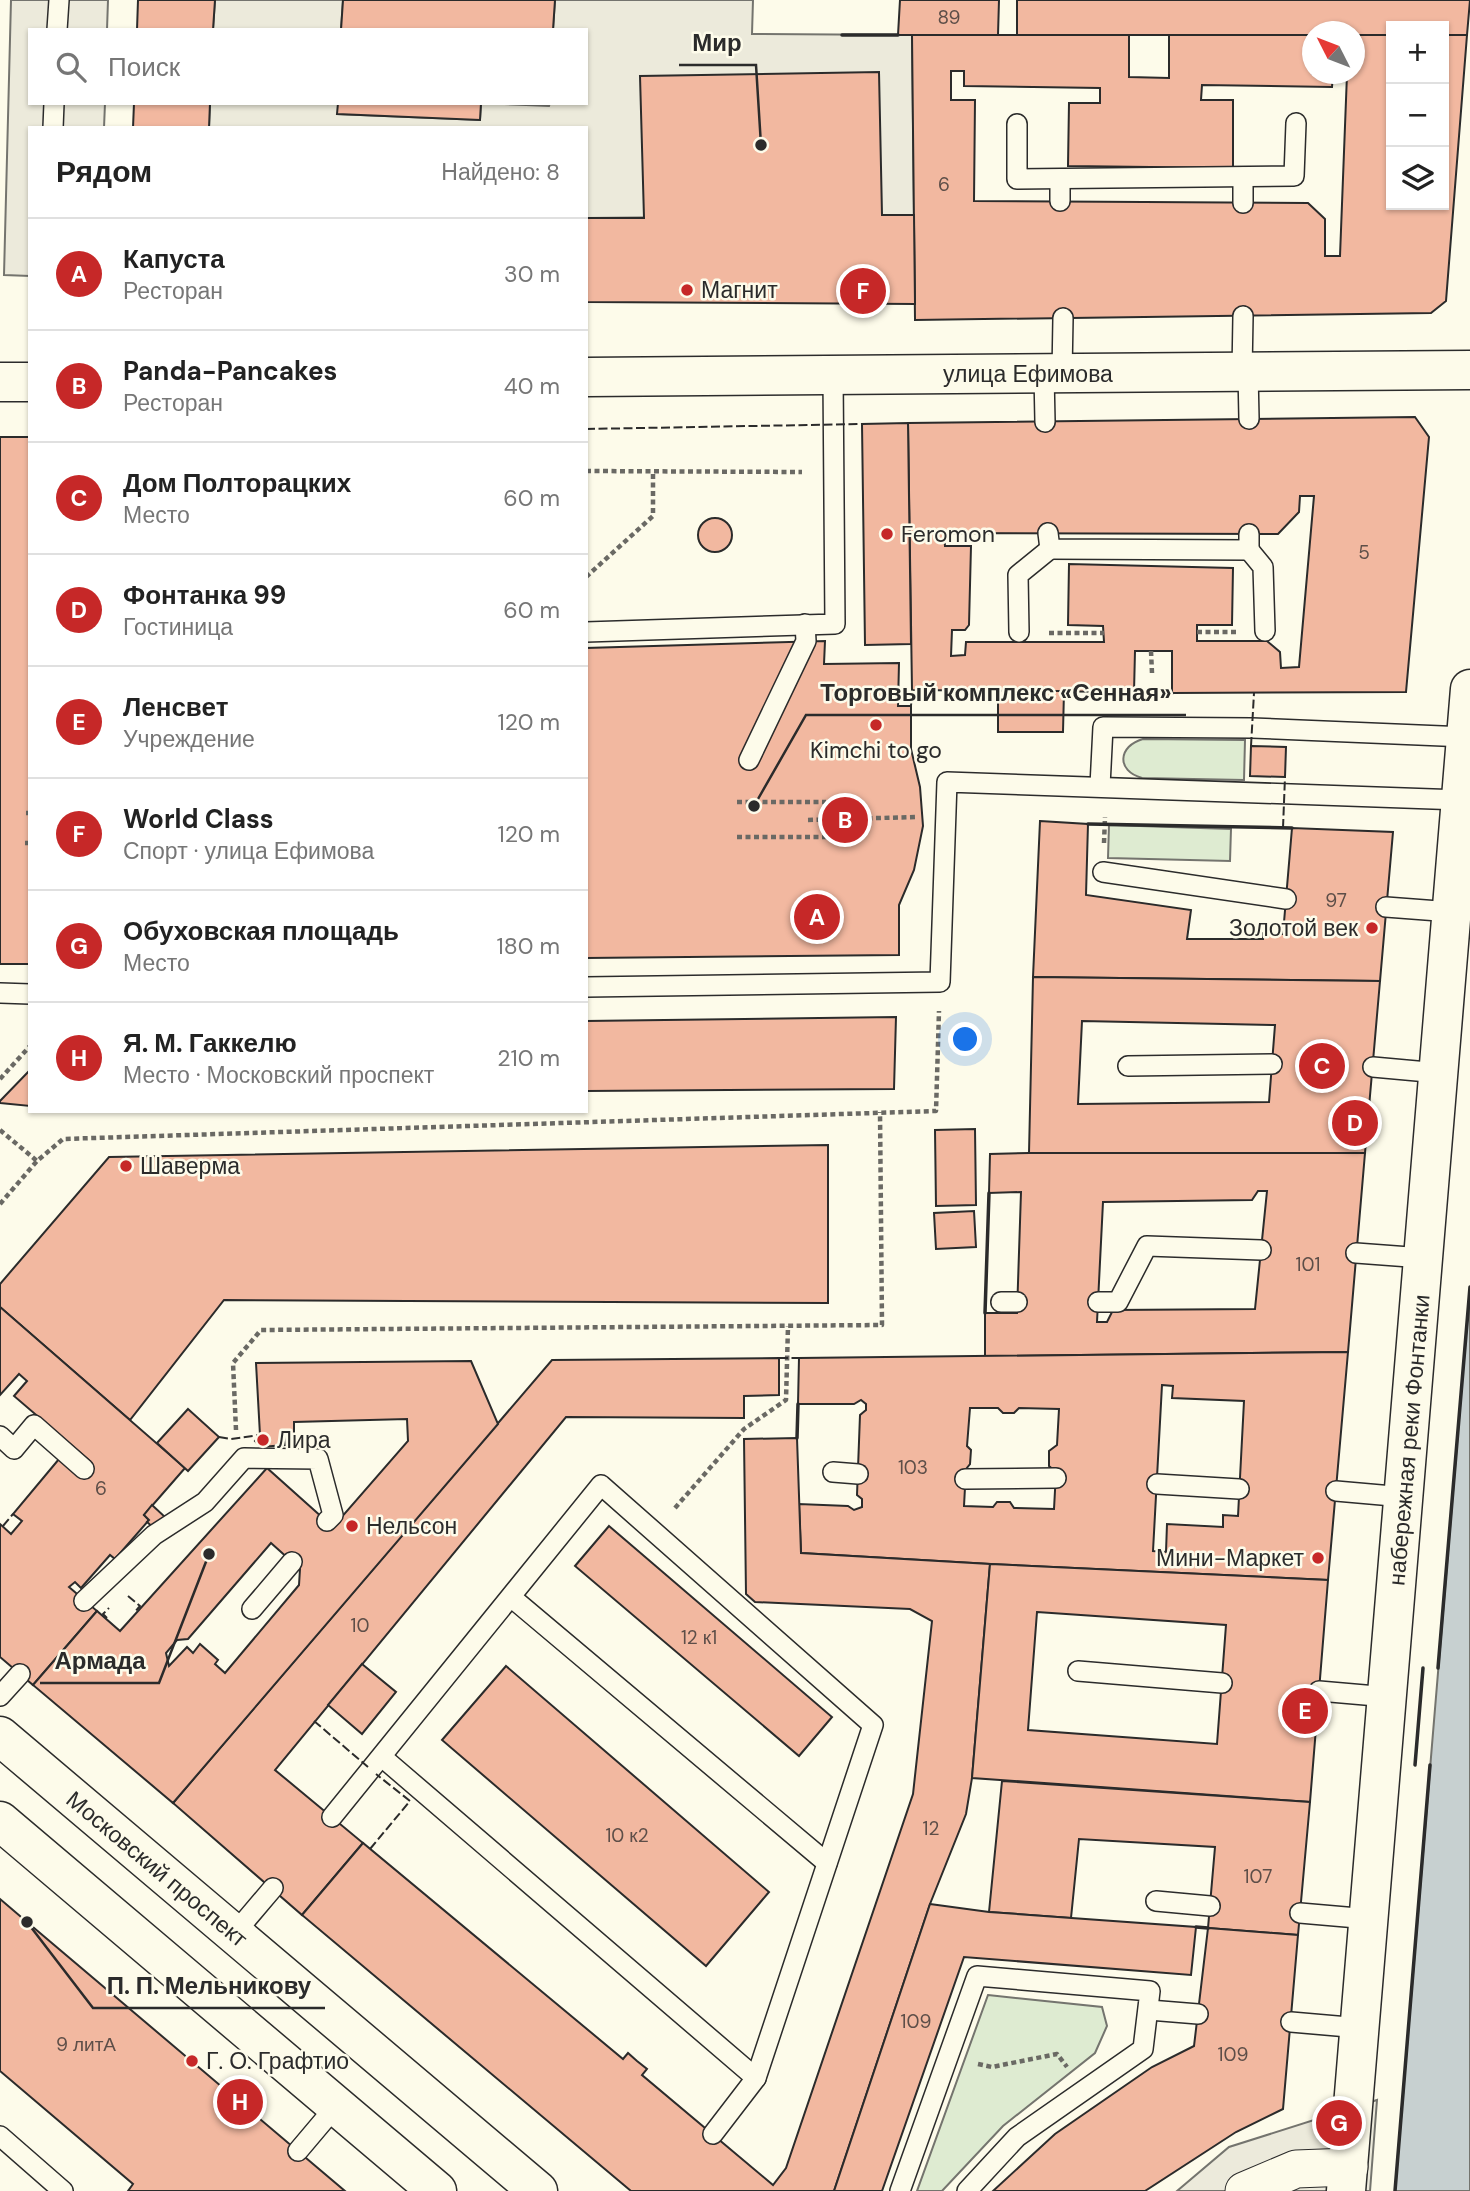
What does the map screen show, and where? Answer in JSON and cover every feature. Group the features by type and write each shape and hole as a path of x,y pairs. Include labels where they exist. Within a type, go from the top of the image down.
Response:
{"main road":[{"name":"улица Ефимова","path":"588,377 1470,370"},
{"path":"0,382 28,382"},
{"name":"набережная реки Фонтанки","path":"1348,2179 1470,689"},
{"name":"Московский проспект","path":"0,1736 538,2191"},
{"path":"0,1821 437,2191"}],"street":[{"path":"1244,2191 1296,2169 1348,2179"}],"lane":[{"path":"57,28 58,0"},
{"path":"53,126 54,105"},
{"path":"1017,124 1017,179 1294,176 1296,123"},
{"path":"1243,177 1243,203"},
{"path":"1060,178 1060,201"},
{"path":"1243,316 1249,419"},
{"path":"1045,422 1063,318"},
{"path":"588,632 835,624 832,375"},
{"path":"1018,632 1018,575 1049,541 1249,542 1263,567 1265,631"},
{"path":"750,760 806,641 805,624"},
{"path":"1100,786 1103,727 1252,728 1466,737"},
{"path":"588,987 940,982 947,782 1461,800"},
{"path":"1103,872 1286,899"},
{"path":"1386,907 1452,912"},
{"path":"0,993 28,994"},
{"path":"1128,1066 1272,1064"},
{"path":"1373,1068 1439,1073"},
{"path":"1098,1302 1118,1302 1147,1246 1261,1250"},
{"path":"1356,1253 1423,1258"},
{"path":"0,1436 14,1448 34,1425 84,1469"},
{"path":"84,1601 149,1530 205,1502 244,1458 318,1459 333,1514 327,1521"},
{"path":"833,1472 858,1474"},
{"path":"965,1479 1056,1478"},
{"path":"1157,1484 1239,1489"},
{"path":"332,1817 601,1485 873,1725 756,2078 713,2134"},
{"path":"1336,1491 1404,1497"},
{"path":"252,1609 292,1562"},
{"path":"511,1597 827,1863"},
{"path":"1078,1671 1222,1683"},
{"path":"0,1696 20,1674"},
{"path":"1319,1691 1388,1697"},
{"path":"382,1757 756,2078"},
{"path":"234,1934 273,1888"},
{"path":"1156,1902 1210,1906"},
{"path":"1300,1913 1369,1919"},
{"path":"900,2191 977,1976 1150,1991 1143,2049 1017,2137 967,2191"},
{"path":"1149,2010 1198,2014"},
{"path":"1291,2022 1360,2028"},
{"path":"298,2151 336,2106"},
{"path":"0,2136 62,2191"}],"path":[{"path":"588,471 834,472"},
{"path":"588,575 653,516 653,471"},
{"path":"1018,632 1104,633"},
{"path":"1151,651 1152,673"},
{"path":"737,802 826,803"},
{"path":"808,820 886,818"},
{"path":"737,837 827,838"},
{"path":"0,1203 37,1161 63,1139 936,1111 940,982"},
{"path":"0,1079 28,1048"},
{"path":"244,1458 237,1438 233,1363 261,1330 882,1325 880,1112"},
{"path":"0,1130 37,1161"},
{"path":"654,1532 744,1429 786,1400 788,1326"},
{"path":"949,2055 992,2067 1057,2054 1087,2088"}],"green space":[{"path":"1143,739 1245,740 1244,780 1142,778 1134,775 1124,764 1123,758 1129,747"},
{"path":"1109,825 1231,829 1230,861 1108,858"},
{"path":"988,1995 1102,2007 1107,2026 1095,2053 1003,2126 942,2191 917,2191"}],"shaded area":[{"path":"11,0 108,0 107,28 28,28 28,105 105,105 104,126 28,126 28,276 4,275"},
{"path":"215,0 343,0 341,28 213,28"},
{"path":"555,0 753,0 752,34 912,35 914,215 588,218 588,126 209,126 210,105 338,105 338,114 480,120 481,105 588,105 588,28 553,28"},
{"path":"1470,1287 1470,2191 1395,2191"},
{"path":"1377,2100 1370,2191 1177,2191 1229,2147"}],"building":[{"path":"138,0 215,0 213,28 137,28"},
{"path":"343,0 555,0 553,28 341,28"},
{"path":"900,0 999,0 998,35 898,35"},
{"path":"1017,0 1470,0 1467,35 1449,35 1449,21 1386,21 1386,35 1365,35 1365,21 1302,21 1302,35 1017,35"},
{"path":"912,35 1129,35 1129,77 1169,78 1169,35 1302,35 1302,84 1332,84 1332,87 1202,85 1201,100 1233,100 1233,168 1068,166 1069,103 1100,103 1100,88 964,86 964,71 951,71 951,100 975,100 974,201 1308,203 1325,219 1325,256 1340,256 1347,84 1365,84 1365,35 1386,35 1386,210 1449,210 1449,35 1467,35 1446,301 1431,313 915,320"},
{"path":"879,72 882,215 914,215 915,304 588,302 588,218 644,218 640,76"},
{"path":"134,105 210,105 209,126 133,126"},
{"path":"338,105 481,105 480,120 337,114"},
{"path":"1415,417 1429,437 1406,692 1172,693 1172,651 1135,651 1134,692 912,690 908,423","holes":["1300,496 1314,496 1299,667 1281,668 1280,652 1267,641 1197,641 1197,625 1232,625 1233,568 1069,564 1068,625 1103,626 1104,642 966,642 965,655 951,656 952,630 965,630 969,625 971,546 945,546 944,533 1278,534 1299,512"]},
{"name":"Feromon","path":"908,423 911,644 865,645 862,424"},
{"path":"0,437 28,437 28,964 0,964"},
{"path":"715,518 727,523 732,535 727,547 715,552 703,547 698,535 703,523"},
{"path":"825,641 824,664 899,663 898,706 911,706 911,749 920,787 923,826 914,870 899,905 899,955 588,958 588,648"},
{"path":"998,691 1064,691 1063,732 998,732"},
{"path":"1251,746 1286,747 1285,777 1250,776"},
{"path":"1040,821 1088,824 1086,895 1191,910 1187,939 1263,939 1263,933 1283,934 1292,828 1393,832 1380,981 1033,977"},
{"path":"1033,977 1380,981 1365,1153 1029,1153","holes":["1082,1021 1275,1025 1269,1102 1078,1104"]},
{"path":"896,1017 894,1089 588,1091 588,1021"},
{"path":"28,1072 28,1106 0,1101"},
{"path":"975,1129 976,1205 936,1206 935,1130"},
{"path":"828,1145 828,1303 224,1300 130,1420 0,1307 0,1284 109,1157"},
{"path":"1365,1153 1348,1352 985,1356 985,1313 1017,1313 1021,1192 989,1193 990,1154","holes":["1258,1191 1267,1191 1255,1309 1113,1310 1107,1322 1097,1322 1103,1202 1252,1200"]},
{"path":"974,1211 976,1247 936,1249 934,1213"},
{"path":"0,1307 185,1468 144,1515 149,1520 115,1559 110,1555 81,1588 75,1582 69,1587 97,1611 33,1685 0,1657 0,1524 11,1534 22,1521 13,1514 59,1459 78,1475 90,1461 14,1396 27,1381 19,1374 0,1395"},
{"path":"1348,1352 1328,1580 801,1553 799,1504 848,1506 854,1510 862,1507 862,1499 857,1495 860,1415 866,1410 866,1404 861,1400 854,1404 798,1404 799,1358","holes":["1162,1385 1173,1386 1172,1398 1244,1401 1238,1516 1223,1515 1223,1527 1167,1524 1166,1552 1153,1551","970,1408 998,1408 1003,1413 1014,1413 1019,1408 1059,1409 1057,1445 1049,1451 1049,1466 1056,1472 1054,1509 1014,1508 1010,1502 997,1502 993,1507 964,1506 966,1469 970,1464 971,1450 967,1446"]},
{"path":"779,1358 779,1395 744,1396 744,1418 566,1417 275,1770 363,1843 302,1915 173,1803 552,1360"},
{"path":"471,1361 498,1424 173,1803 33,1685 97,1611 120,1631 267,1468 333,1527 408,1441 407,1419 294,1422 294,1434 284,1435 285,1445 261,1447 255,1441 260,1435 256,1363","holes":["271,1543 300,1569 299,1585 225,1673 215,1664 218,1660 200,1644 193,1653 187,1647 169,1666 166,1653 177,1640 188,1639"]},
{"path":"188,1409 219,1437 188,1471 157,1443"},
{"path":"797,1438 801,1553 990,1564 972,1778 966,1814 930,1904 834,2191 631,2191 302,1915 363,1843 623,2059 628,2053 647,2069 642,2075 773,2185 786,2168 913,1794 932,1621 910,1609 755,1602 746,1594 744,1439"},
{"path":"152,1505 165,1517 155,1529 144,1515"},
{"path":"609,1526 832,1717 799,1756 575,1566"},
{"path":"990,1564 1328,1580 1310,1802 972,1778","holes":["1037,1612 1226,1625 1217,1744 1028,1730"]},
{"path":"362,1664 396,1692 362,1734 328,1705"},
{"path":"506,1666 769,1892 706,1966 442,1740"},
{"path":"1002,1781 1310,1802 1298,1935 1208,1928 1215,1847 1079,1839 1071,1918 989,1912"},
{"path":"0,1899 345,2191 128,2191 133,2184 0,2071"},
{"path":"930,1904 989,1912 1196,1927 1191,1975 964,1957 882,2191 834,2191"},
{"path":"1208,1928 1298,1935 1283,2109 1236,2132 1145,2191 993,2191 1055,2134 1152,2067 1194,2046"}],"fence":[{"path":"588,429 862,424"},
{"path":"911,706 912,690"},
{"path":"1251,746 1254,693"},
{"path":"1283,828 1285,777"},
{"path":"779,1358 799,1358"},
{"path":"219,1437 231,1439 260,1435"},
{"path":"3,1526 13,1514"},
{"path":"128,1596 140,1606 134,1613"},
{"path":"107,1618 103,1614 109,1608"},
{"path":"314,1721 368,1767"},
{"path":"370,1849 410,1801 376,1774"}],"wall":[{"path":"842,35 898,35"},
{"path":"1134,692 1172,693"},
{"path":"1088,824 1292,828"},
{"path":"985,1313 989,1193"},
{"path":"1438,1668 1470,1287"},
{"path":"797,1438 798,1404"},
{"path":"1415,1765 1423,1668"},
{"path":"1395,2191 1430,1765"},
{"path":"1196,1927 1208,1928"}],"place":[{"name":"Мир","path":"761,145"},
{"name":"Магнит","path":"687,290"},
{"name":"World Class","path":"863,291"},
{"name":"Feromon","path":"887,534"},
{"name":"Kimchi to go","path":"876,725"},
{"name":"Торговый комплекс «Сенная»","path":"754,806"},
{"name":"Panda-Pancakes","path":"845,820"},
{"name":"Капуста","path":"817,917"},
{"name":"Золотой век","path":"1372,928"},
{"name":"Дом Полторацких","path":"1322,1066"},
{"name":"Фонтанка 99","path":"1355,1123"},
{"name":"Шаверма","path":"126,1166"},
{"name":"Лира","path":"263,1440"},
{"name":"Нельсон","path":"352,1526"},
{"name":"Армада","path":"209,1554"},
{"name":"Мини-Маркет","path":"1318,1558"},
{"name":"Ленсвет","path":"1305,1711"},
{"name":"П. П. Мельникову","path":"27,1922"},
{"name":"Г. О. Графтио","path":"192,2061"},
{"name":"Я. М. Гаккелю","path":"240,2102"},
{"name":"Обуховская площадь","path":"1339,2123"}]}
